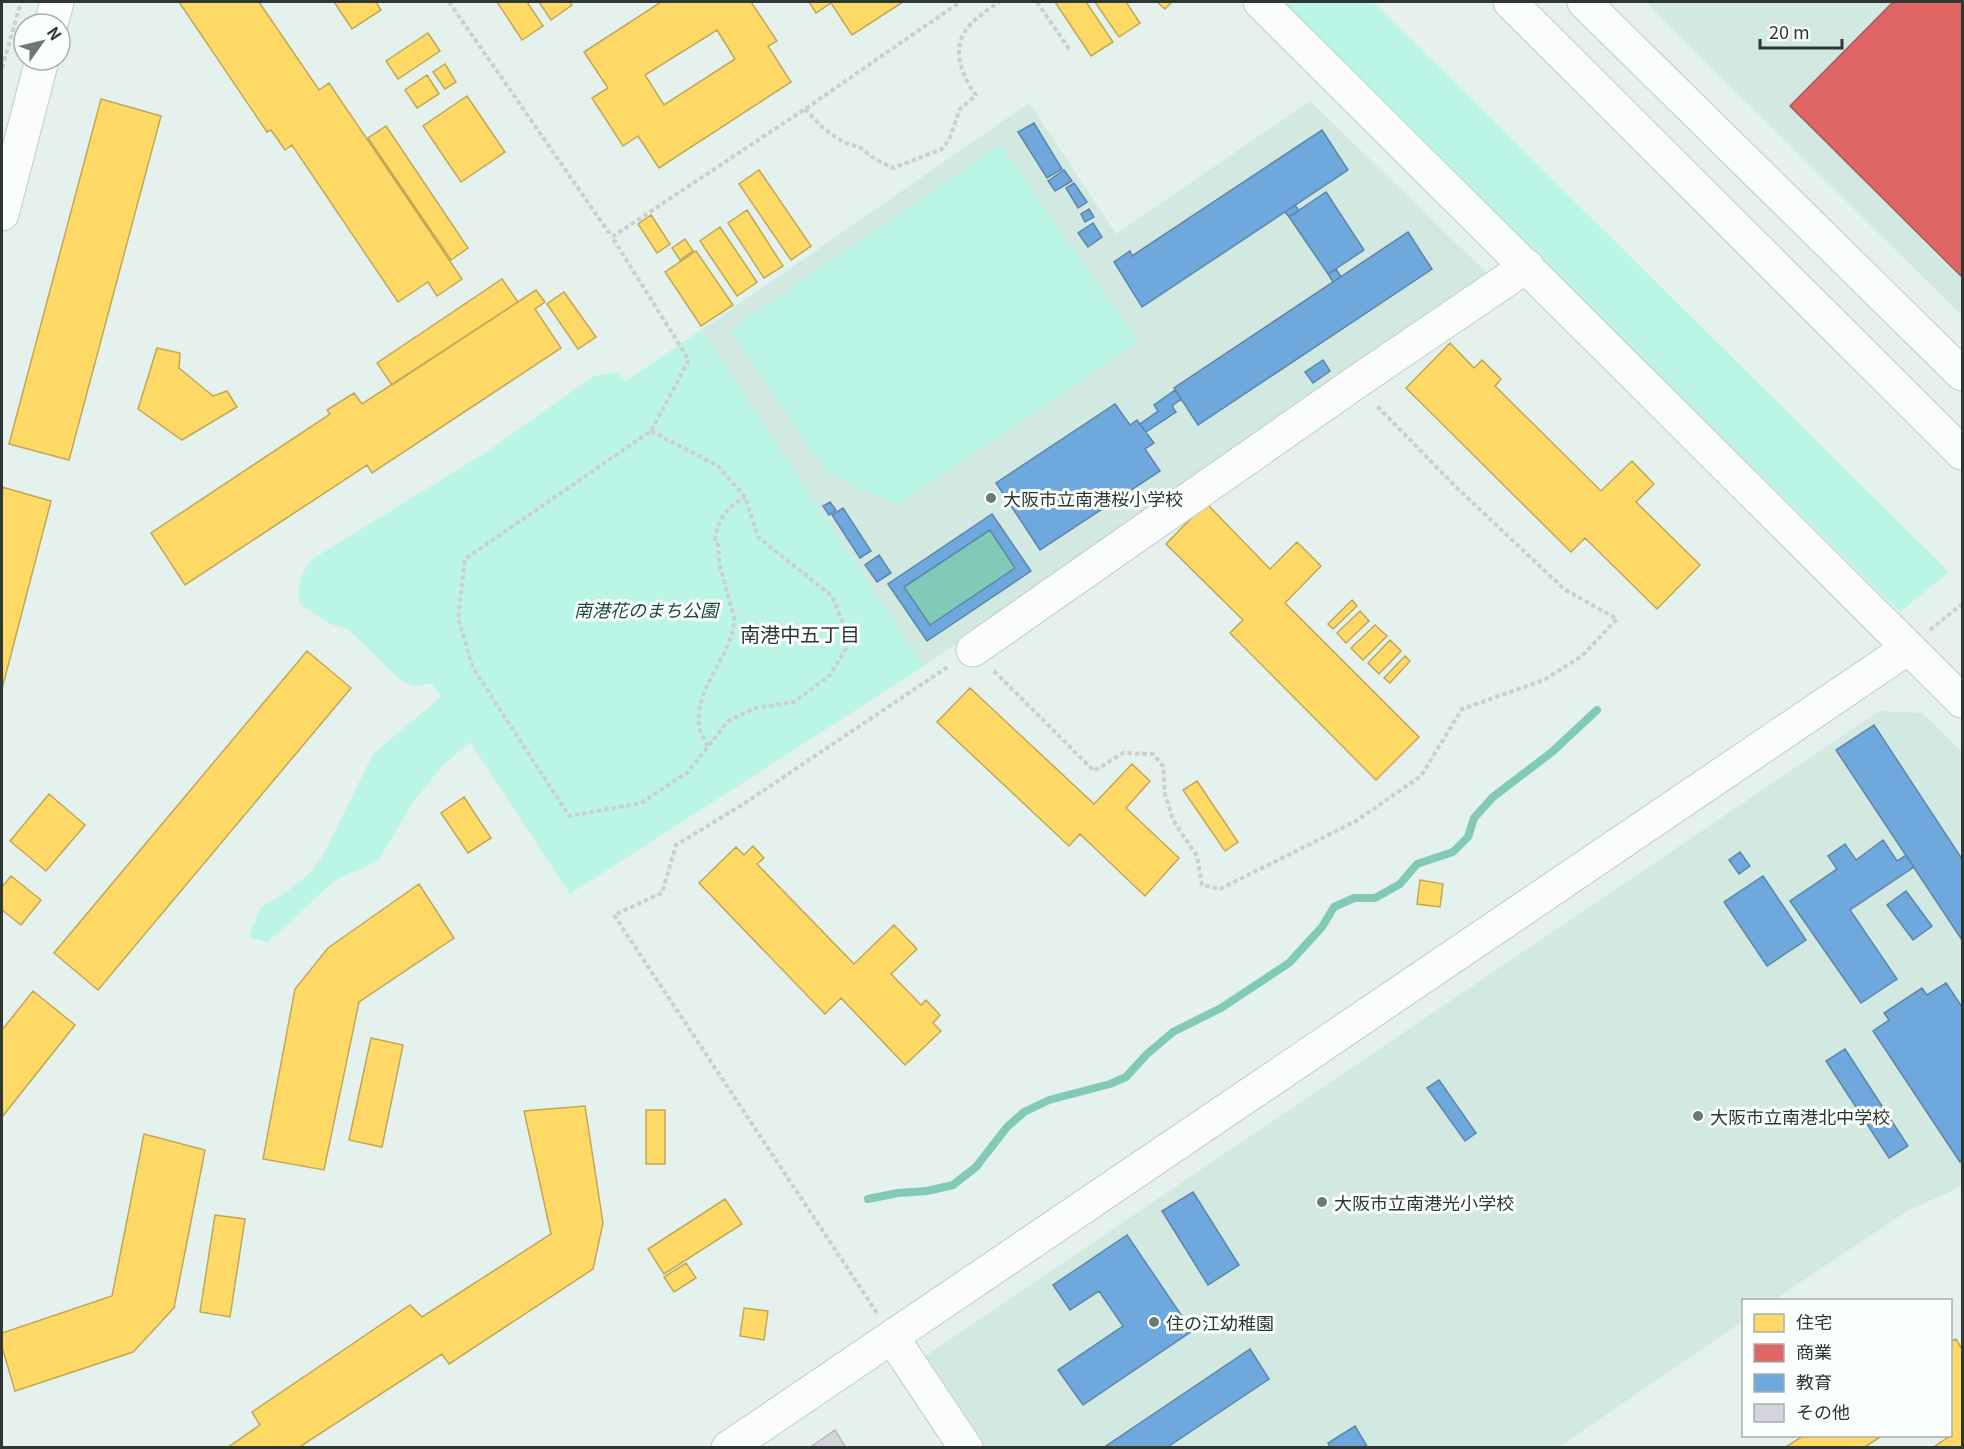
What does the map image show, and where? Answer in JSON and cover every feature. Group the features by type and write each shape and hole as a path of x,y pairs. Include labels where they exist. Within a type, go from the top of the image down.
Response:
{"street":[{"path":"1260,2 1962,701"},
{"path":"1510,2 1962,453"},
{"path":"1584,2 1962,374"},
{"path":"2,214 39,72"},
{"path":"973,650 1354,383 1527,266"},
{"path":"728,1448 1908,648"},
{"path":"892,1337 966,1448"}],"path":[{"path":"2,68 21,2"},
{"path":"449,2 612,237 689,360 651,431 465,559 458,618 473,668 569,816 641,803 688,772 728,721 755,708 794,702 830,675 846,648 843,623 832,596 758,537 745,497 718,466 651,431"},
{"path":"612,237 805,109 960,2"},
{"path":"805,109 823,128 843,142 861,148 875,159 893,168 942,149 949,140 960,109 976,95 960,67 964,33 988,9 999,2"},
{"path":"1037,2 1069,49"},
{"path":"892,1337 614,915 662,893 676,846 742,805 973,650 1094,771 1123,753 1153,754 1163,766 1165,794 1173,820 1197,856 1202,885 1220,889 1356,821 1421,777 1462,709 1544,680 1582,656 1617,619 1564,589 1456,487 1354,383"},
{"path":"708,746 700,731 700,710 708,681 732,636 735,625 715,540 721,516 733,504 745,497"},
{"path":"1908,648 1962,604"}],"shaded area":[{"path":"1646,2 1962,2 1962,316"},
{"name":"大阪市立南港桜小学校","path":"1310,101 1491,277 924,666 701,330 1029,103 1116,234"},
{"path":"990,530 1015,568 930,625 904,587"},
{"path":"1879,711 1923,713 1962,752 1962,1186 1907,1211 1775,1299 1742,1299 1742,1322 1559,1447 979,1447 921,1359"}],"green space":[{"path":"1279,2 1373,2 1949,572 1900,612"},
{"path":"1000,145 1139,342 897,505 828,474 730,330"},
{"name":"南港花のまち公園","path":"701,330 924,666 570,894 470,742 443,765 414,801 378,861 335,880 268,942 249,937 260,908 285,893 310,873 322,857 373,754 441,697 432,683 416,686 402,682 348,629 330,624 299,603 301,579 309,563 485,453 594,376 617,372 626,381"}],"building: 住宅":[{"path":"179,2 259,2 319,90 329,83 462,279 437,296 428,282 398,302 292,145 285,150 271,130 267,132"},
{"path":"334,2 376,2 381,10 352,29"},
{"path":"497,2 527,2 543,26 522,40"},
{"path":"539,2 570,2 572,5 551,20"},
{"path":"661,2 751,2 777,41 768,46 791,82 659,168 638,136 623,146 592,98 608,88 584,52","holes":["717,30 735,59 664,105 645,75"]},
{"path":"809,2 903,2 852,35 831,3 816,13"},
{"path":"1055,2 1086,2 1113,42 1091,56"},
{"path":"1095,2 1126,2 1140,23 1119,37"},
{"path":"1157,2 1172,2 1165,9"},
{"path":"428,33 440,51 398,79 386,61"},
{"path":"445,64 456,82 445,89 433,72"},
{"path":"427,75 439,94 417,108 405,90"},
{"path":"467,96 505,152 461,182 423,126"},
{"path":"101,99 161,116 69,460 9,444"},
{"path":"386,126 468,248 451,260 368,138"},
{"path":"759,170 811,246 791,260 739,184"},
{"path":"747,210 783,266 764,278 728,223"},
{"path":"651,215 670,244 657,253 638,224"},
{"path":"720,227 757,282 737,296 700,241"},
{"path":"685,239 693,251 680,260 672,248"},
{"path":"696,251 733,305 701,326 665,272"},
{"path":"502,279 518,302 392,385 377,363"},
{"path":"536,290 545,302 535,309 561,348 372,473 367,465 185,585 151,533 330,414 327,410 354,393 362,404"},
{"path":"564,292 596,337 578,349 547,304"},
{"path":"1450,343 1474,368 1482,360 1501,379 1495,386 1601,491 1632,461 1654,484 1636,502 1700,565 1657,609 1585,538 1571,552 1406,388"},
{"path":"157,348 180,353 179,368 213,396 227,391 237,407 182,440 138,409"},
{"path":"2,487 51,501 2,689"},
{"path":"1206,503 1270,569 1297,542 1321,566 1285,603 1419,737 1376,780 1230,633 1243,620 1166,544"},
{"path":"1352,600 1357,606 1333,629 1328,624"},
{"path":"1360,611 1369,621 1346,643 1337,633"},
{"path":"1375,625 1387,636 1363,660 1351,648"},
{"path":"1390,640 1401,651 1379,674 1368,663"},
{"path":"307,651 351,688 98,990 54,953"},
{"path":"1405,656 1410,661 1390,683 1384,678"},
{"path":"970,688 1094,804 1132,764 1150,781 1126,808 1179,858 1145,896 1080,834 1069,846 937,722"},
{"path":"1197,781 1238,842 1225,851 1183,790"},
{"path":"49,794 85,825 46,871 10,841"},
{"path":"464,797 491,838 468,853 441,813"},
{"path":"753,846 764,858 757,864 854,964 894,925 917,949 891,974 921,1005 926,1000 940,1015 933,1023 941,1031 905,1065 841,998 825,1014 699,883 736,847 744,855"},
{"path":"11,876 41,900 21,925 2,910 2,887"},
{"path":"1420,880 1443,884 1440,907 1417,904"},
{"path":"419,884 454,938 359,1002 324,1170 263,1159 295,989 328,948"},
{"path":"33,991 75,1025 2,1117 2,1030"},
{"path":"371,1038 403,1045 382,1147 349,1140"},
{"path":"585,1106 603,1223 593,1269 449,1364 442,1354 298,1448 227,1448 260,1425 252,1412 410,1305 422,1317 551,1234 524,1111"},
{"path":"646,1110 665,1110 665,1164 646,1164"},
{"path":"144,1134 205,1150 174,1308 133,1352 15,1391 2,1347 2,1333 112,1296"},
{"path":"725,1199 742,1224 664,1274 648,1249"},
{"path":"215,1215 245,1219 230,1317 200,1312"},
{"path":"686,1263 696,1278 674,1292 664,1277"},
{"path":"744,1308 768,1311 764,1340 740,1336"},
{"path":"1956,1339 1962,1349 1962,1448 1932,1448 1952,1437 1952,1341"},
{"path":"1801,1437 1880,1437 1863,1448 1784,1448"}],"building: 商業":[{"path":"1893,2 1962,2 1962,277 1790,106"}],"building: 教育":[{"path":"1034,123 1062,169 1047,178 1018,132"},
{"path":"1322,130 1348,170 1142,307 1114,262 1130,251 1132,256"},
{"path":"1064,170 1072,181 1055,191 1048,181"},
{"path":"1074,183 1087,202 1078,208 1066,188"},
{"path":"1326,192 1364,250 1328,274 1289,217"},
{"path":"1295,205 1299,211 1289,217 1285,212"},
{"path":"1089,209 1094,217 1085,222 1081,214"},
{"path":"1093,223 1102,237 1088,247 1078,233"},
{"path":"1408,232 1432,269 1198,425 1174,388"},
{"path":"1336,269 1341,277 1333,282 1328,274"},
{"path":"1323,360 1330,371 1313,383 1305,372"},
{"path":"1175,390 1181,399 1172,406 1176,412 1146,432 1140,424 1158,411 1154,405"},
{"path":"1115,404 1130,425 1137,420 1154,443 1145,449 1160,471 1040,550 996,483"},
{"path":"830,502 836,510 829,515 823,506"},
{"path":"843,508 871,551 860,558 832,515"},
{"path":"992,514 1031,571 927,641 888,584","holes":["990,530 1015,568 930,625 904,587"]},
{"path":"879,555 891,573 877,582 865,565"},
{"path":"1874,725 1962,859 1962,940 1836,750"},
{"path":"1883,840 1897,861 1906,855 1914,867 1850,910 1897,979 1861,1003 1790,901 1837,869 1828,856 1845,844 1856,860"},
{"path":"1740,852 1750,866 1739,874 1729,860"},
{"path":"1763,876 1806,940 1767,966 1724,902"},
{"path":"1906,891 1932,926 1913,940 1887,905"},
{"path":"1946,983 1962,1007 1962,1160 1960,1162 1873,1031 1889,1020 1884,1013 1922,988 1927,995"},
{"path":"1845,1049 1908,1146 1889,1158 1826,1061"},
{"path":"1439,1080 1476,1133 1465,1141 1427,1088"},
{"path":"1193,1192 1239,1265 1208,1285 1162,1211"},
{"path":"1127,1235 1192,1331 1083,1405 1058,1370 1123,1326 1099,1291 1070,1310 1053,1285"},
{"path":"1250,1349 1269,1379 1166,1448 1103,1448"},
{"path":"1355,1426 1368,1448 1330,1448 1328,1443"}],"building: その他":[{"path":"835,1430 846,1448 809,1448"}],"waterway":[{"path":"868,1199 953,1185 976,1167 1007,1127 1024,1112 1049,1100 1110,1084 1126,1077 1147,1054 1173,1032 1221,1008 1289,963 1322,927 1334,907 1354,898 1375,898 1400,884 1417,864 1453,852 1468,837 1474,818 1493,797 1552,752 1597,710"}],"place":[{"name":"大阪市立南港桜小学校","path":"991,498"},
{"name":"大阪市立南港北中学校","path":"1698,1116"},
{"name":"大阪市立南港光小学校","path":"1322,1202"},
{"name":"住の江幼稚園","path":"1154,1322"}],"district":[{"name":"南港中五丁目","path":"800,633"}]}
